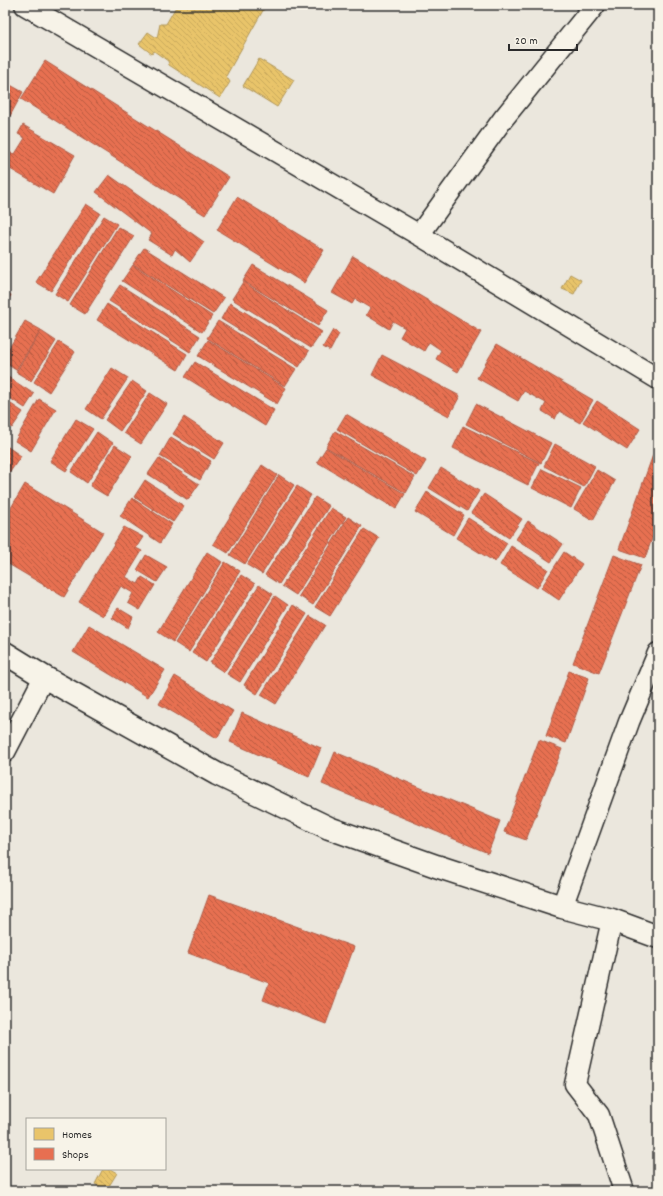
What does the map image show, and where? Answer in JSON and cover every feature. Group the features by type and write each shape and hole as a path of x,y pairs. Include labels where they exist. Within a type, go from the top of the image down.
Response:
{"highway":[{"path":"5,653 44,677 217,774 329,828 436,866 562,907 612,920 658,937"}],"street":[{"path":"25,5 419,235 658,379"},
{"path":"419,235 502,119 596,5"},
{"path":"562,907 629,722 658,653"},
{"path":"5,752 44,677"},
{"path":"612,920 575,1084 599,1115 624,1191"}],"building: Homes":[{"path":"177,5 266,5 226,76 230,82 220,98 169,65 168,61 154,51 152,54 139,44 148,32 157,38 160,24 166,24"},
{"path":"259,59 294,80 277,107 243,86"},
{"path":"570,274 581,280 574,294 562,289"},
{"path":"102,1170 112,1170 117,1173 106,1191 95,1184"}],"building: Shops":[{"path":"45,61 229,177 205,215 21,99"},
{"path":"5,82 23,92 10,116 5,114 5,100 7,97 5,96"},
{"path":"23,125 75,155 53,194 5,166 6,152 15,154 25,138 18,134"},
{"path":"109,175 204,242 190,262 175,249 172,255 148,240 152,234 96,192"},
{"path":"237,197 324,250 304,283 217,230"},
{"path":"86,204 100,213 51,291 36,282"},
{"path":"104,216 117,224 68,302 55,294"},
{"path":"118,227 134,236 85,314 70,305"},
{"path":"144,248 224,298 213,314 133,264"},
{"path":"353,256 481,332 458,372 436,359 441,350 429,342 424,351 400,337 405,328 393,321 389,329 366,315 370,308 355,299 352,304 332,293"},
{"path":"133,265 212,316 202,332 122,281"},
{"path":"253,265 328,310 318,326 243,281"},
{"path":"243,282 322,332 311,348 232,299"},
{"path":"120,285 200,336 190,352 109,301"},
{"path":"5,292 11,295 5,306"},
{"path":"230,303 309,351 299,367 221,319"},
{"path":"107,304 187,354 178,370 97,320"},
{"path":"25,321 41,330 16,370 5,363 5,355"},
{"path":"218,321 296,369 285,386 207,338"},
{"path":"333,330 339,334 330,351 323,347"},
{"path":"41,331 56,341 31,381 16,372"},
{"path":"208,340 286,388 277,404 198,356"},
{"path":"59,342 75,352 49,392 34,382"},
{"path":"497,344 593,400 580,423 559,411 555,419 542,411 546,403 524,391 518,401 477,378"},
{"path":"382,355 460,396 449,416 372,375"},
{"path":"195,362 274,410 265,426 185,377"},
{"path":"112,368 128,378 101,419 86,409"},
{"path":"5,375 34,394 25,408 5,395"},
{"path":"132,381 147,391 120,431 105,420"},
{"path":"150,393 167,404 141,444 124,433"},
{"path":"39,399 56,409 31,451 15,441"},
{"path":"5,400 23,412 12,428 5,423"},
{"path":"597,401 640,429 627,450 583,422"},
{"path":"476,404 551,443 541,463 466,424"},
{"path":"346,414 426,461 417,476 337,429"},
{"path":"184,417 224,443 214,459 173,434"},
{"path":"76,419 93,429 66,471 50,461"},
{"path":"463,426 539,463 528,485 453,448"},
{"path":"335,431 415,477 406,493 326,447"},
{"path":"97,432 113,443 87,483 71,472"},
{"path":"171,437 211,461 200,480 160,456"},
{"path":"658,441 658,522 645,558 619,549"},
{"path":"555,444 595,466 584,487 544,466"},
{"path":"5,445 21,456 10,472 5,469"},
{"path":"115,445 132,456 107,496 90,486"},
{"path":"326,448 405,494 396,509 317,462"},
{"path":"159,458 199,484 188,500 148,474"},
{"path":"262,465 277,475 228,553 213,544"},
{"path":"441,468 479,491 467,511 429,488"},
{"path":"542,469 581,488 571,508 532,488"},
{"path":"597,470 615,481 593,520 574,509"},
{"path":"279,475 294,485 245,564 230,555"},
{"path":"145,480 184,506 173,522 134,497"},
{"path":"25,484 103,532 64,597 5,562 5,518"},
{"path":"297,486 311,495 262,574 247,565"},
{"path":"427,492 464,515 453,535 415,512"},
{"path":"484,494 522,519 509,538 471,513"},
{"path":"315,497 329,506 279,584 265,575"},
{"path":"132,498 172,524 160,543 120,516"},
{"path":"331,508 346,517 296,595 282,586"},
{"path":"348,517 362,526 313,605 299,596"},
{"path":"468,518 507,543 495,562 456,538"},
{"path":"528,521 563,544 551,562 516,539"},
{"path":"124,527 143,537 136,548 142,551 126,577 138,584 142,577 155,585 140,610 128,603 133,593 121,586 103,616 79,602"},
{"path":"364,529 379,538 330,616 315,607"},
{"path":"511,546 548,569 537,588 500,565"},
{"path":"207,552 222,562 173,642 158,632"},
{"path":"564,552 582,564 559,600 541,588"},
{"path":"146,555 167,567 157,582 137,570"},
{"path":"614,555 641,565 599,673 573,663"},
{"path":"225,562 240,571 189,652 175,643"},
{"path":"241,575 255,584 206,662 192,653"},
{"path":"259,585 273,594 224,672 210,663"},
{"path":"275,596 288,605 240,682 227,674"},
{"path":"293,605 307,614 257,694 244,685"},
{"path":"118,608 133,617 128,628 112,618"},
{"path":"310,616 325,625 276,704 261,695"},
{"path":"89,625 165,670 148,697 73,652"},
{"path":"569,671 589,678 566,743 546,736"},
{"path":"175,676 233,711 217,738 159,704"},
{"path":"242,713 321,748 309,777 230,742"},
{"path":"539,740 562,749 526,840 504,832"},
{"path":"335,752 500,821 488,853 322,784"},
{"path":"209,895 354,947 326,1024 263,1000 269,983 188,953"}]}
